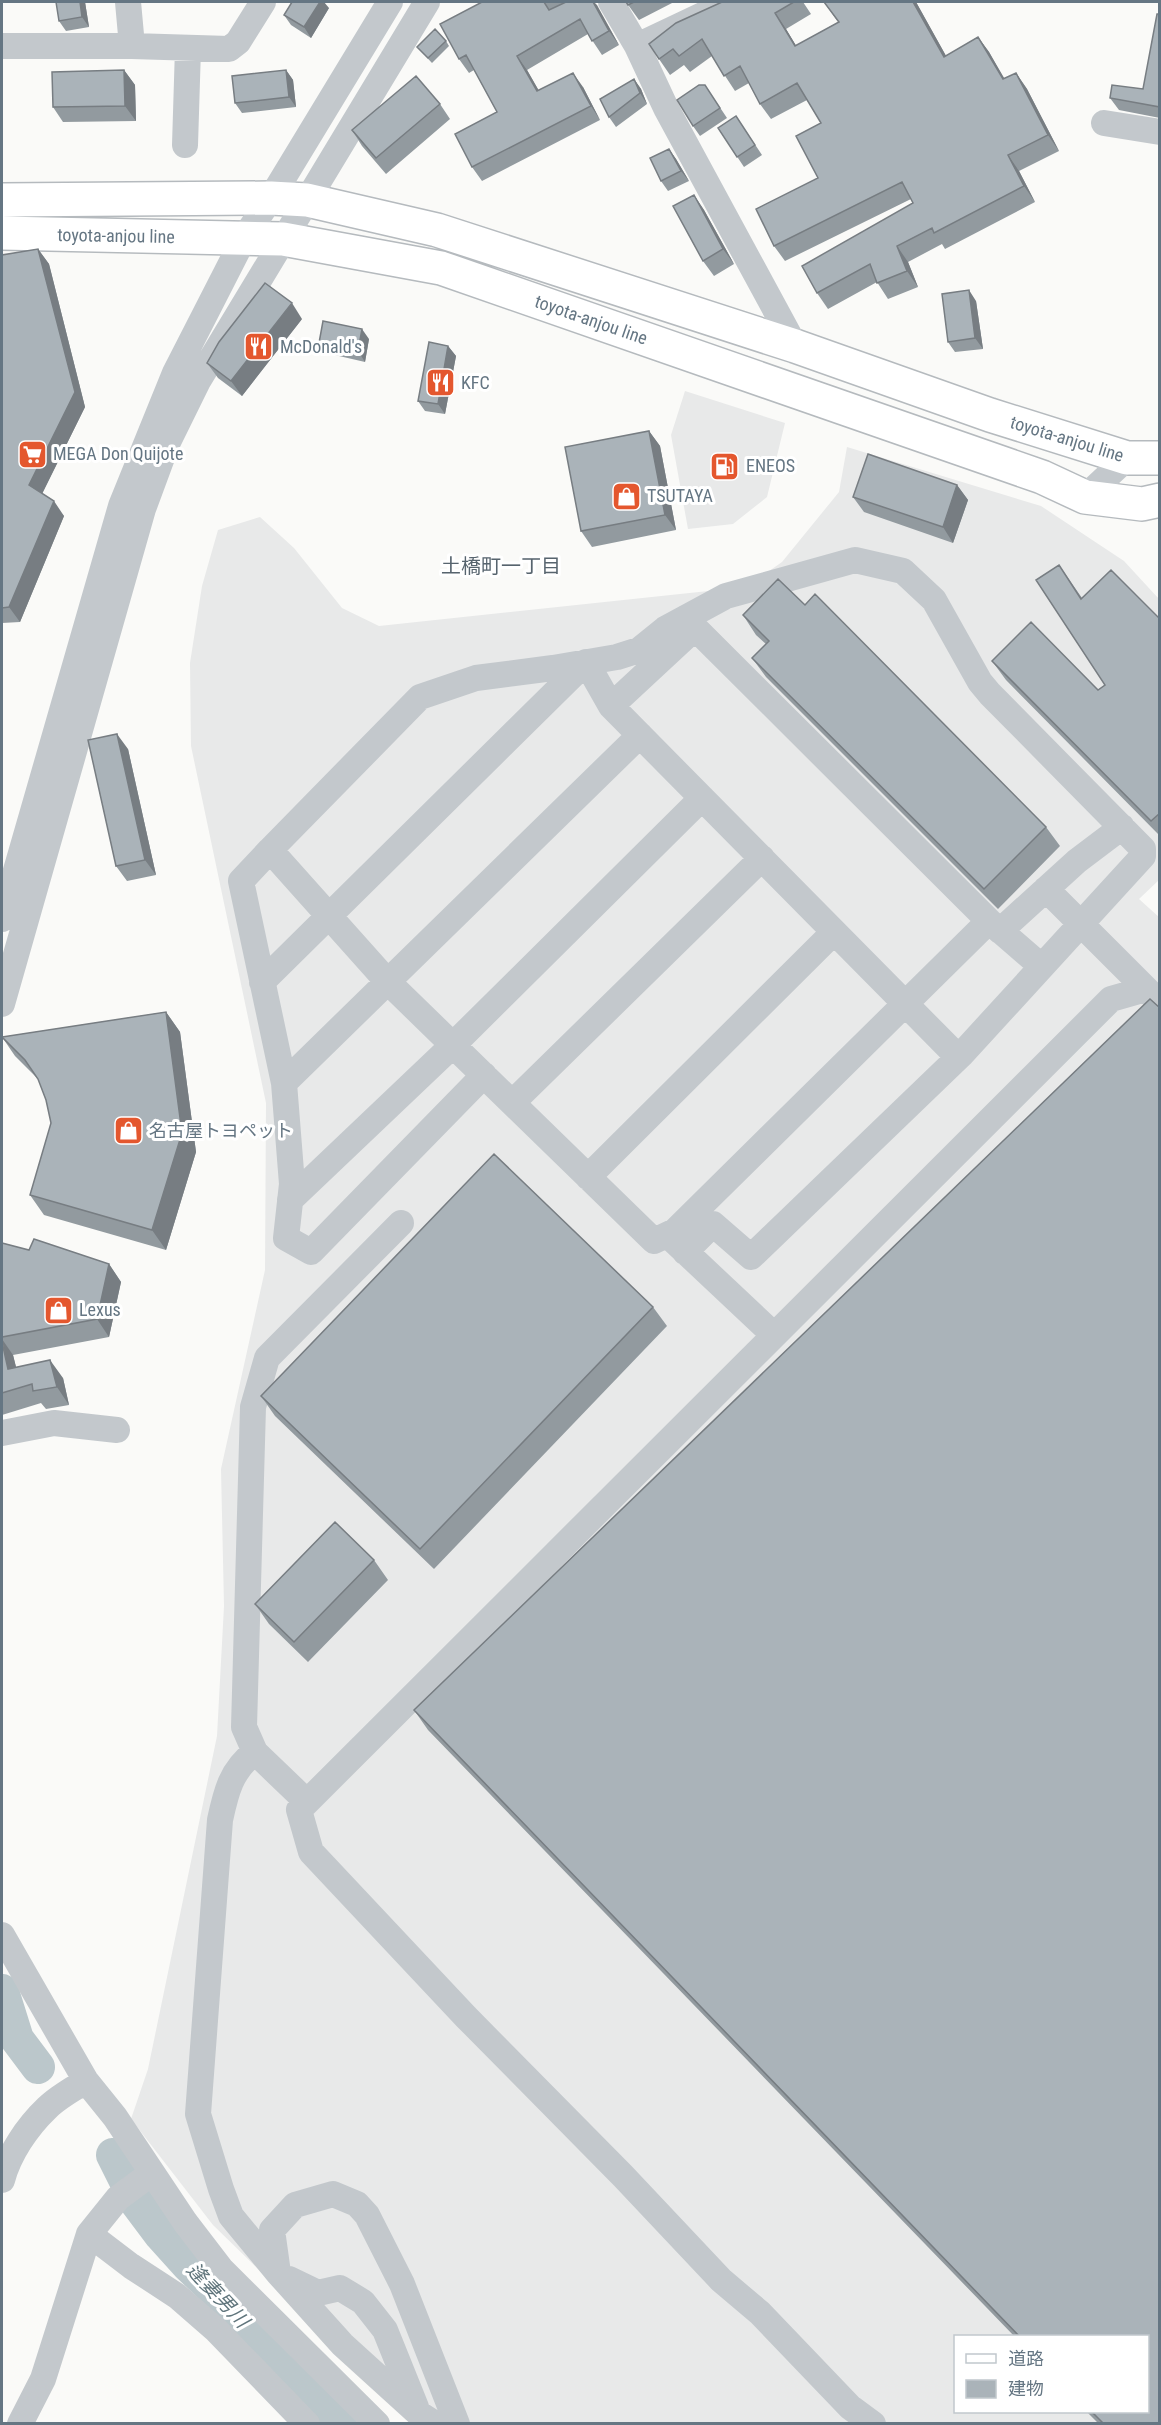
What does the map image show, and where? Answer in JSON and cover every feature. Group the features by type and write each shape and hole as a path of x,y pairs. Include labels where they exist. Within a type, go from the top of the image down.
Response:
{"main road":[{"name":"toyota-anjou line","path":"2,200 271,198 307,200 437,230 795,346 990,415 1127,458 1160,458"},
{"name":"toyota-anjou line","path":"2,233 283,239 441,268 1042,477 1085,497 1154,509"},
{"path":"1127,458 1154,509"}],"street":[{"path":"128,2 132,46"},
{"path":"2,46 229,49 238,42 263,2"},
{"path":"2,919 121,506 175,374 244,238 271,198 390,2"},
{"path":"2,1004 143,509 167,444 198,381 427,2"},
{"path":"611,2 637,46 666,108 795,346"},
{"path":"637,46 730,2"},
{"path":"185,145 188,48"},
{"path":"1104,123 1160,132"},
{"path":"1085,497 1127,458"},
{"path":"611,706 690,623 726,596 855,560 903,571 934,600 980,682 1143,849 1143,856 959,1056 751,1257 706,1216"},
{"path":"484,1075 311,1252 286,1238 292,1184 284,1083 241,880 420,697 476,678 617,657 639,650 665,629 690,623"},
{"path":"690,623 994,926 1041,966"},
{"path":"586,662 611,706 959,1056"},
{"path":"262,982 586,662"},
{"path":"284,1083 640,735"},
{"path":"290,1200 453,1045 702,798"},
{"path":"676,1243 675,1231 706,1216 905,1004 994,926 1046,889 1077,861 1122,827"},
{"path":"270,850 387,981 654,1241 676,1243 774,1335"},
{"path":"512,1103 762,858"},
{"path":"1046,889 1153,996"},
{"path":"588,1177 834,932"},
{"path":"873,2424 850,2407 760,2313 721,2280 623,2176 466,2017 311,1852 299,1810 1111,999 1153,996"},
{"path":"307,1802 255,1752 244,1727 253,1407 267,1358 401,1223"},
{"path":"2,1433 54,1423 117,1430"},
{"path":"255,1752 234,1773 226,1792 220,1820 198,2114 231,2216 278,2274 342,2344 426,2418"},
{"path":"2,1935 86,2081 115,2117 145,2178 221,2269 377,2424"},
{"path":"2,2180 5,2168 25,2134 47,2108 86,2081"},
{"path":"20,2424 43,2379 89,2234 118,2198 145,2178"},
{"path":"278,2274 273,2230 295,2205 333,2194 357,2204 367,2215 402,2284 457,2424"},
{"path":"89,2234 185,2302 216,2330 307,2424"},
{"path":"278,2274 318,2293 340,2288 363,2302 385,2330 426,2418"}],"shaded area":[{"name":"ENEOS","path":"685,391 785,423 767,497 733,524 688,529 671,435"},
{"path":"847,447 1041,506 1124,561 1159,599 1159,880 1139,899 1160,918 1159,2423 416,2423 213,2225 131,2119 148,2069 217,1736 224,1606 221,1469 265,1270 266,1103 191,746 190,663 202,586 218,530 260,517 294,548 342,608 379,626 746,587 782,562 839,492"}],"building":[{"path":"56,2 80,2 82,17 59,21"},
{"path":"292,2 320,2 304,27 284,15"},
{"path":"482,2 544,2 549,10 566,2 593,2 609,31 592,41 580,19 517,56 537,91 573,73 591,106 472,167 455,134 497,112 466,55 459,59 440,24"},
{"path":"722,2 794,2 775,13 795,46 839,22 824,2 913,2 944,57 978,37 1003,79 1016,73 1048,135 1008,155 1024,186 934,233 932,228 897,246 907,271 877,283 870,264 817,293 802,266 913,203 902,182 774,246 756,209 818,178 796,136 821,123 797,83 760,104 740,66 724,76 702,39 679,56 673,49 659,59 649,44 676,23"},
{"path":"1157,14 1160,14 1160,107 1110,98 1112,85 1143,89"},
{"path":"435,29 446,41 428,58 417,47"},
{"path":"124,70 125,106 53,107 52,72"},
{"path":"286,70 289,97 235,103 232,76"},
{"path":"416,76 440,104 376,158 352,130"},
{"path":"634,79 640,93 609,117 600,99"},
{"path":"699,85 705,85 720,108 693,126 677,100"},
{"path":"736,116 755,145 737,157 718,128"},
{"path":"669,149 681,171 661,181 650,158"},
{"path":"694,195 723,249 703,261 673,206"},
{"name":"MEGA Don Quijote","path":"38,249 75,392 29,485 54,501 9,607 2,608 2,255"},
{"path":"265,283 292,303 231,381 207,363 219,342"},
{"path":"969,290 975,338 948,342 942,294"},
{"path":"323,321 362,329 358,351 319,343"},
{"path":"429,342 448,346 438,404 418,401"},
{"name":"TSUTAYA","path":"649,431 665,515 581,531 565,447"},
{"path":"868,454 957,485 943,527 853,497"},
{"path":"1059,565 1081,599 1111,570 1160,619 1160,813 1151,821 992,661 1031,622 1098,690 1105,685 1036,580"},
{"path":"778,579 805,605 815,594 1046,827 984,889 752,658 769,641 743,615"},
{"path":"117,734 145,860 116,866 88,740"},
{"path":"1150,999 1160,1008 1160,2424 1104,2424 1093,2413 1149,2413 1149,2335 1018,2335 414,1710"},
{"name":"名古屋トヨペット","path":"166,1012 182,1133 152,1230 30,1195 51,1123 38,1079 25,1060 2,1037"},
{"path":"494,1154 653,1307 420,1549 261,1396"},
{"name":"Lexus","path":"34,1239 109,1264 97,1319 2,1337 2,1243 29,1250"},
{"path":"2,1342 8,1369 50,1360 57,1387 33,1391 32,1384 2,1393"},
{"path":"335,1522 374,1560 294,1642 255,1604"}],"waterway":[{"name":"逢妻男川","path":"2,1991 17,2039 38,2067"},
{"name":"逢妻男川","path":"113,2155 137,2203 161,2235 188,2265 245,2319 340,2424"}],"place":[{"name":"McDonald's","path":"259,347"},
{"name":"KFC","path":"440,383"},
{"name":"MEGA Don Quijote","path":"32,454"},
{"name":"ENEOS","path":"725,466"},
{"name":"TSUTAYA","path":"626,496"},
{"name":"名古屋トヨペット","path":"128,1131"},
{"name":"Lexus","path":"58,1310"}],"district":[{"name":"土橋町一丁目","path":"501,566"}]}
